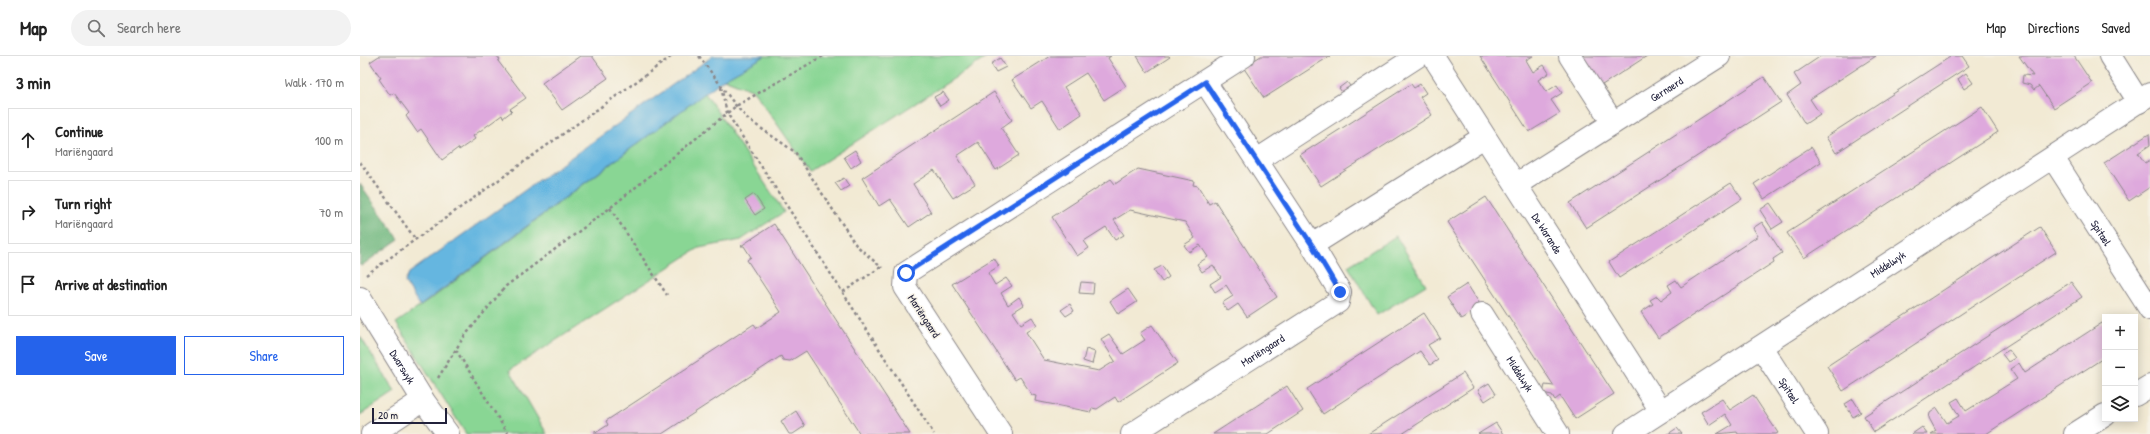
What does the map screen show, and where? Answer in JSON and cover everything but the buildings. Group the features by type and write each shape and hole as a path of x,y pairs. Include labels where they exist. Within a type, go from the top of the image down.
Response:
{"street":[{"path":"906,273 1244,56"},
{"path":"1257,160 1418,56"},
{"name":"De Warande","path":"1433,56 1484,137 1517,184 1661,411"},
{"path":"1570,56 1613,123"},
{"name":"Gernaerd","path":"1517,184 1719,56"},
{"path":"2110,56 2145,98"},
{"name":"Mariëngaard","path":"1132,434 1338,302 1340,292 1312,245 1205,82"},
{"name":"Middelwyk","path":"1626,434 2145,98"},
{"path":"1312,245 1484,137"},
{"name":"Spitael","path":"2053,158 2150,309"},
{"name":"Mariëngaard","path":"906,273 905,286 1001,434"},
{"name":"Dwarswyk","path":"360,298 423,400 448,434"},
{"name":"Middelwyk","path":"1482,314 1558,434"},
{"name":"Spitael","path":"1761,347 1817,434"},
{"path":"2138,394 2150,386"},
{"path":"372,434 423,400"},
{"path":"2075,434 2102,417"}],"path":[{"path":"360,279 672,56"},
{"path":"699,56 736,106 749,120 795,152 856,245 881,267 906,273"},
{"path":"423,400 463,338 506,286 610,208 736,106 824,56"},
{"path":"721,86 727,113 934,434"},
{"path":"360,162 416,240"},
{"path":"610,208 667,295"},
{"path":"843,292 881,267"},
{"path":"456,350 508,434"}],"green space":[{"path":"765,56 989,56 810,171 754,91 724,79"},
{"path":"705,93 784,212 741,240 699,248 510,370 547,434 466,434 396,323 431,299"},
{"path":"360,184 399,239 361,266 360,265"},
{"path":"1396,236 1426,285 1377,315 1348,266"},
{"path":"360,336 395,392 360,415"}],"water":[{"path":"713,56 765,56 724,79 420,306 405,282 409,273"}],"route":[{"path":"906,273 1205,82 1312,245 1340,292"}]}
